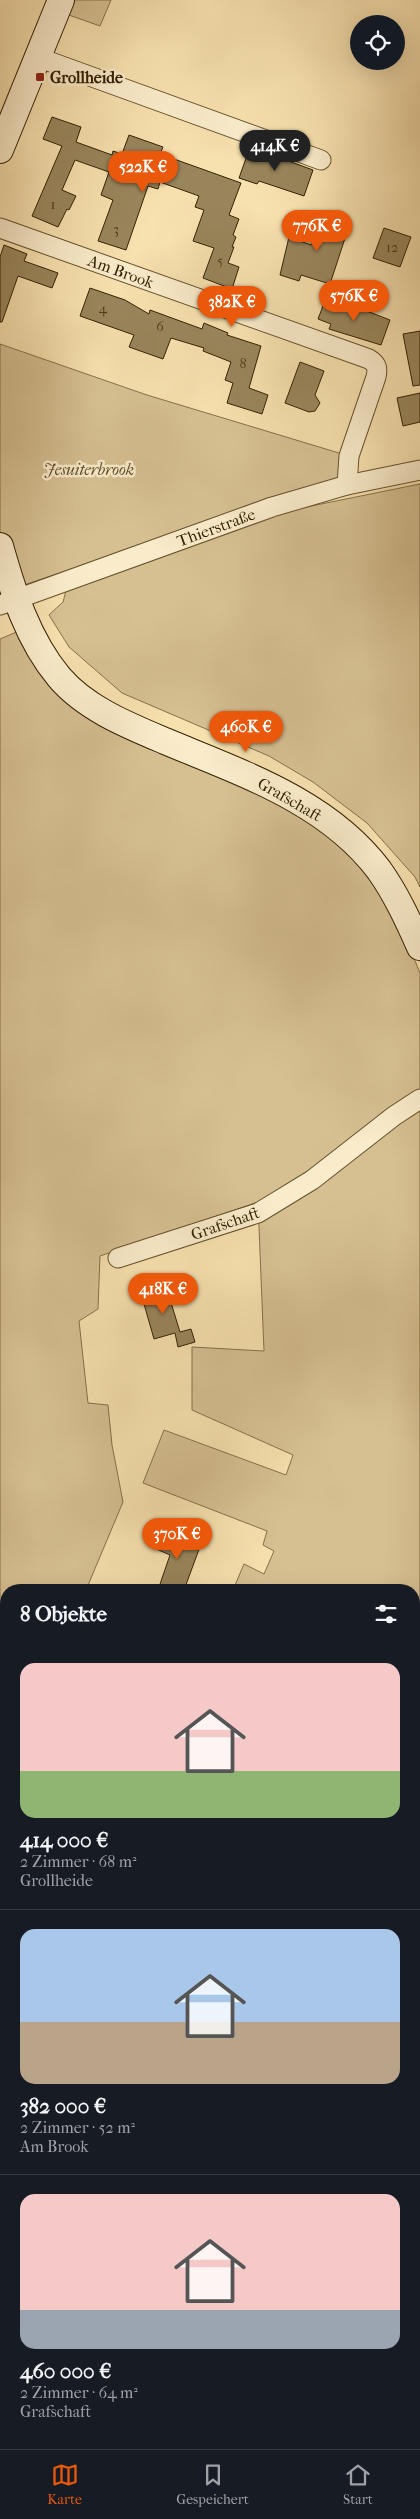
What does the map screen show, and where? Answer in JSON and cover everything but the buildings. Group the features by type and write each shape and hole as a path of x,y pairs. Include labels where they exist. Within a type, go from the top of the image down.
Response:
{"street":[{"path":"0,150 61,0"},
{"path":"37,57 321,160"},
{"name":"Am Brook","path":"0,228 376,363 378,370 376,378 349,456 347,485"},
{"name":"Thierstraße","path":"8,602 272,507 347,485 420,470"},
{"name":"Grafschaft","path":"0,546 8,602 60,678 83,699 114,718 268,784 314,811 353,842 378,870 401,904 420,947"},
{"name":"Grafschaft","path":"118,1258 258,1213 312,1180 420,1099"}],"green space":[{"path":"73,0 111,0 100,26 66,14"},
{"name":"Jesuiterbrook","path":"0,344 147,395 349,456 347,477 0,593"},
{"path":"420,484 420,887 415,877 367,823 313,782 269,756 122,693 69,647 49,615 63,602 67,587 272,514"},
{"path":"19,631 47,680 264,791 348,849 392,905 420,973 420,1584 236,1584 244,1564 264,1574 274,1551 263,1545 267,1531 143,1483 164,1430 286,1475 293,1455 192,1410 192,1347 264,1351 258,1202 100,1256 98,1309 79,1321 88,1403 108,1405 112,1445 123,1502 89,1584 0,1584 0,639"}],"place":[{"name":"Grollheide","path":"40,77"}]}
